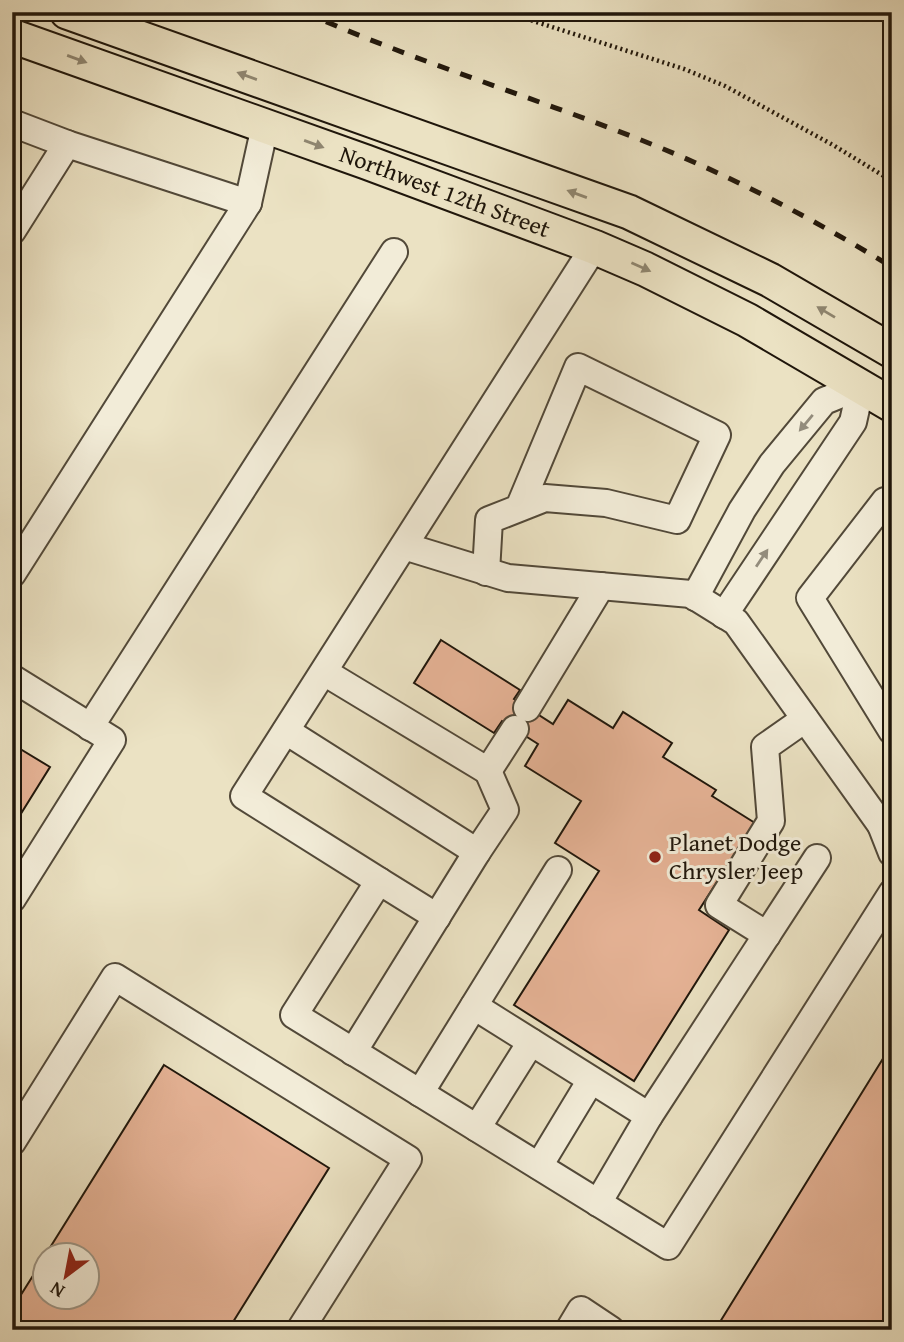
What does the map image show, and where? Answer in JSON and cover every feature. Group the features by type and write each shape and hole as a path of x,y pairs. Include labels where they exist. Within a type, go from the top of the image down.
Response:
{"main road":[{"name":"Northwest 12th Street","path":"67,12 629,212 770,280 888,349 861,386"},
{"name":"Northwest 12th Street","path":"12,36 594,247 697,294 892,405"}],"lane":[{"path":"12,123 248,204"},
{"path":"12,574 248,204 265,126"},
{"path":"12,231 67,144"},
{"path":"437,917 244,796 594,247"},
{"path":"90,727 394,252"},
{"path":"486,572 489,520 545,498 606,503 677,520 717,435 578,367 519,508"},
{"path":"695,597 741,510 772,464 824,401 861,386"},
{"path":"724,615 853,422 861,386"},
{"path":"892,505 885,501 810,598 892,731"},
{"path":"404,546 508,578 691,594 736,622 805,719 887,822 892,853"},
{"path":"488,771 601,586"},
{"path":"324,671 488,771 505,810 353,1052"},
{"path":"12,678 112,740 12,899"},
{"path":"766,935 719,905 771,821 765,747 805,719"},
{"path":"286,731 477,852"},
{"path":"598,1203 649,1116 817,858"},
{"path":"420,1093 558,870"},
{"path":"379,881 294,1015 668,1246 892,893"},
{"path":"12,1142 115,976 408,1159 300,1330"},
{"path":"474,1006 649,1116"},
{"path":"477,1128 531,1042"},
{"path":"539,1167 591,1080"},
{"path":"569,1330 581,1311 611,1330"}],"path":[{"path":"505,12 684,69 725,86 833,145 892,181"}],"building":[{"name":"Planet Dodge Chrysler Jeep","path":"441,640 520,690 514,699 553,724 568,700 613,728 623,712 672,743 663,757 716,790 712,796 755,823 699,910 729,930 634,1081 514,1005 599,871 555,843 581,801 525,766 538,744 502,721 494,733 414,683"},
{"path":"12,744 50,767 12,828"},
{"path":"892,1044 892,1330 715,1330"},
{"path":"164,1065 329,1168 228,1330 12,1330 12,1309 32,1277 32,1310 102,1310 102,1240 55,1240"}],"railway":[{"path":"304,12 691,161 779,203 892,267"}],"place":[{"name":"Planet Dodge Chrysler Jeep","path":"655,857"}]}
